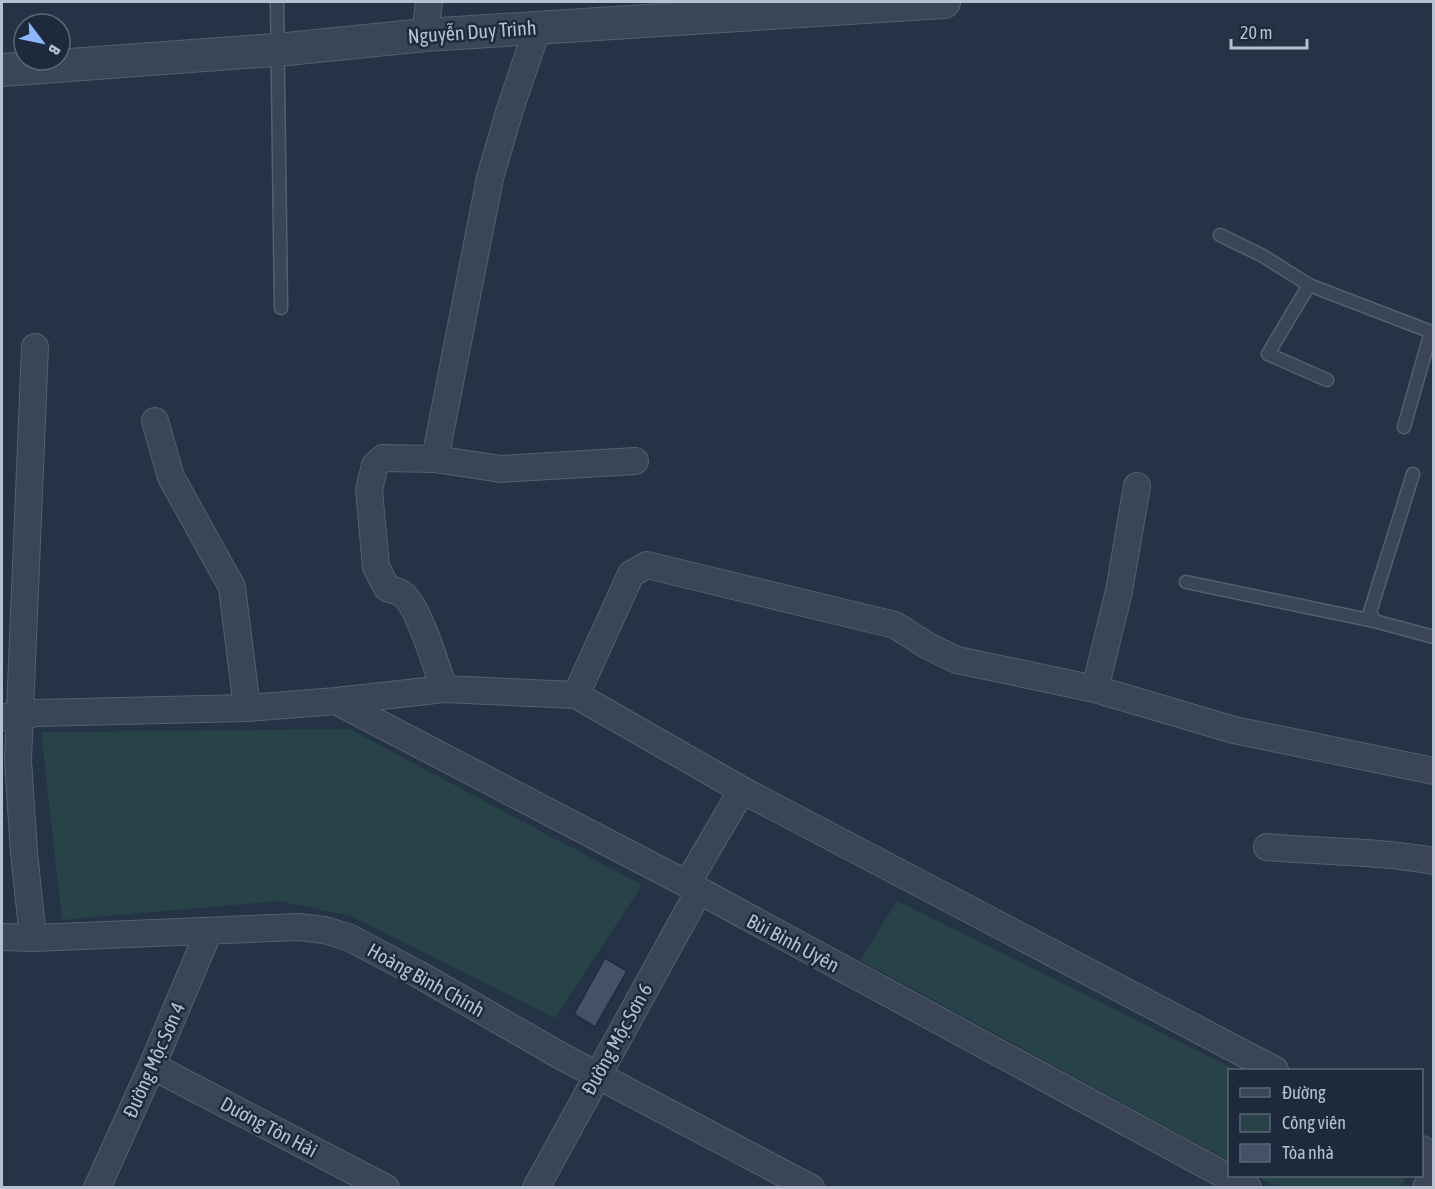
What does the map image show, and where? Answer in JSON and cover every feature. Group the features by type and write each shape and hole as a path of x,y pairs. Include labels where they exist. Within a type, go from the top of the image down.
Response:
{"street":[{"path":"425,35 429,2"},
{"name":"Nguyễn Duy Trinh","path":"2,70 797,6 944,2"},
{"path":"435,459 490,178 510,109 538,27"},
{"path":"33,938 24,853 18,760 10,717 35,347"},
{"path":"155,421 171,477 232,587 248,708"},
{"path":"444,689 411,603 402,593 387,588 376,567 369,490 375,465 383,458 435,459 501,470 635,461"},
{"path":"1095,689 1119,591 1137,486"},
{"path":"576,695 631,574 647,565 895,625 928,646 957,660 1095,689 1234,730 1434,771"},
{"path":"10,717 36,713 248,708 444,689 576,695 742,790 1271,1069"},
{"name":"Bùi Bỉnh Uyên","path":"336,701 693,888 1248,1188"},
{"name":"Đường Mộc Sơn 6","path":"536,1188 598,1075 742,790"},
{"path":"1267,847 1320,852 1395,854 1434,861"},
{"name":"Hoàng Bình Chính","path":"2,937 33,938 298,927 325,930 350,938 418,974 598,1075 812,1188"},
{"name":"Đường Mộc Sơn 4","path":"97,1188 209,931"},
{"name":"Dương Tôn Hải","path":"152,1066 386,1188"},
{"path":"1426,1188 1434,1169"}],"lane":[{"path":"277,2 281,308"},
{"path":"1220,235 1263,256 1309,285 1432,332 1404,427"},
{"path":"1309,285 1268,354 1327,380"},
{"path":"1374,621 1370,612 1413,474"},
{"path":"1186,582 1374,621 1434,637"}],"green space":[{"path":"349,729 642,885 555,1018 351,916 279,901 62,920 41,732"},
{"path":"897,901 1234,1069 1228,1069 1228,1160 860,960"},
{"path":"1258,1177 1406,1177 1400,1188 1278,1187"}],"building":[{"path":"605,958 627,971 595,1027 574,1014"}]}
